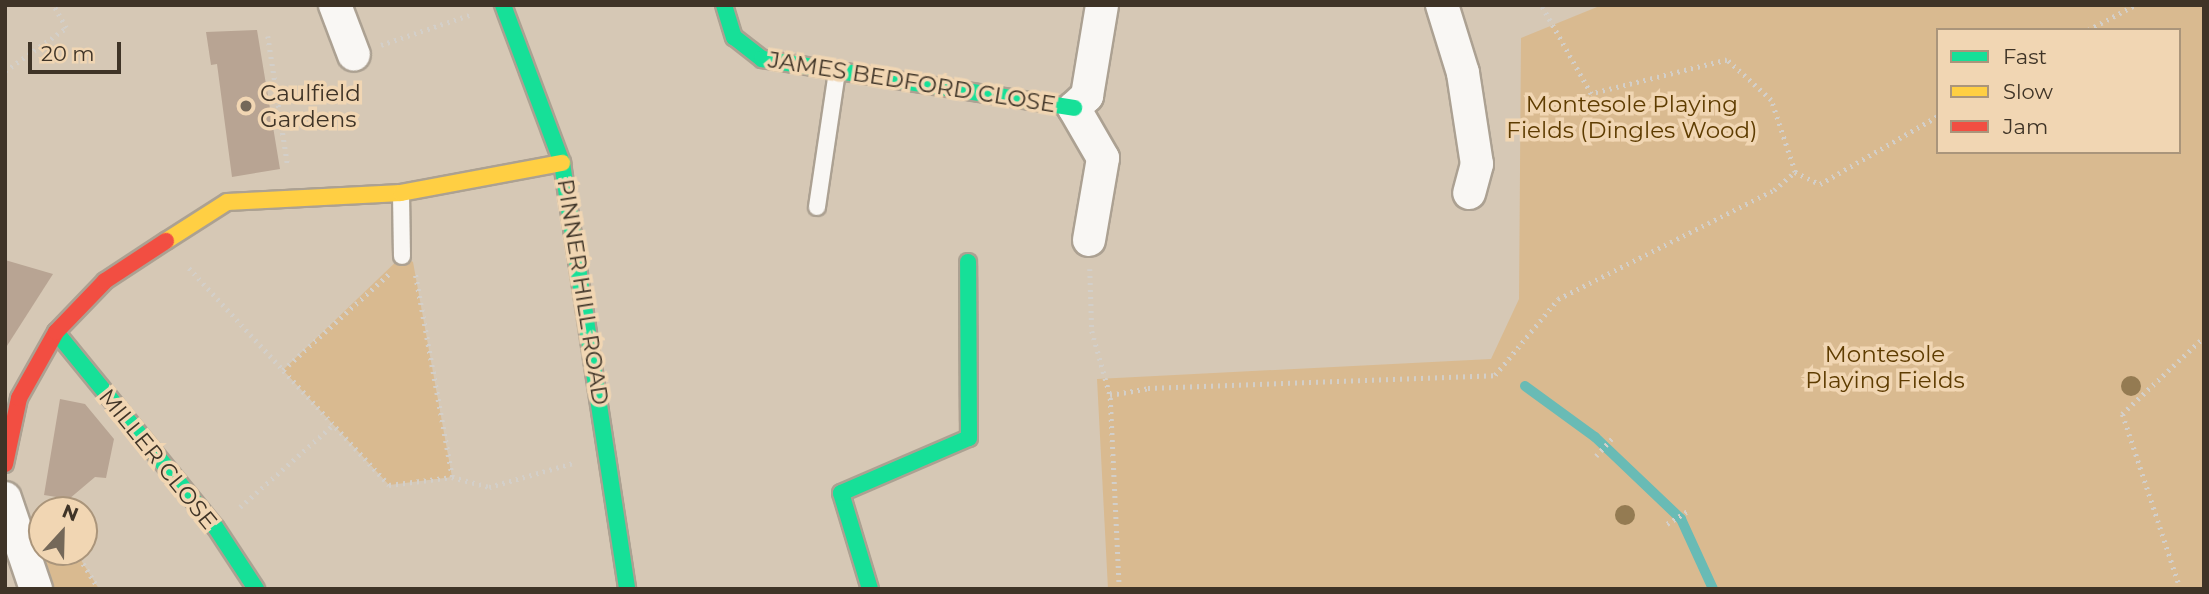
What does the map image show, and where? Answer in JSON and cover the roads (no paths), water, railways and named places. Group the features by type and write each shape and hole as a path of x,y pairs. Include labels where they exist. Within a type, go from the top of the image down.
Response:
{"street":[{"path":"335,5 354,55"},
{"name":"PINNER HILL ROAD","path":"503,5 562,163 628,589"},
{"name":"JAMES BEDFORD CLOSE","path":"724,5 734,37 762,59 1074,108 1103,158 1089,240"},
{"path":"1074,108 1087,96 1102,5"},
{"path":"1443,5 1463,73 1477,164 1469,193"},
{"path":"5,464 12,396 55,332 105,281 227,202 292,194 401,193 562,163"},
{"path":"870,589 841,493 969,438 968,262"},
{"name":"MILLER CLOSE","path":"55,332 216,528 256,589"},
{"path":"5,498 14,540 36,589"}],"lane":[{"path":"817,206 837,71"},
{"path":"401,193 402,257"}],"waterway":[{"path":"1525,386 1595,437 1681,519 1713,589"}],"place":[{"name":"Caulfield Gardens","path":"246,106"}],"park label":[{"name":"Montesole Playing Fields (Dingles Wood)","path":"1632,117"},
{"name":"Montesole Playing Fields","path":"1885,367"}]}
